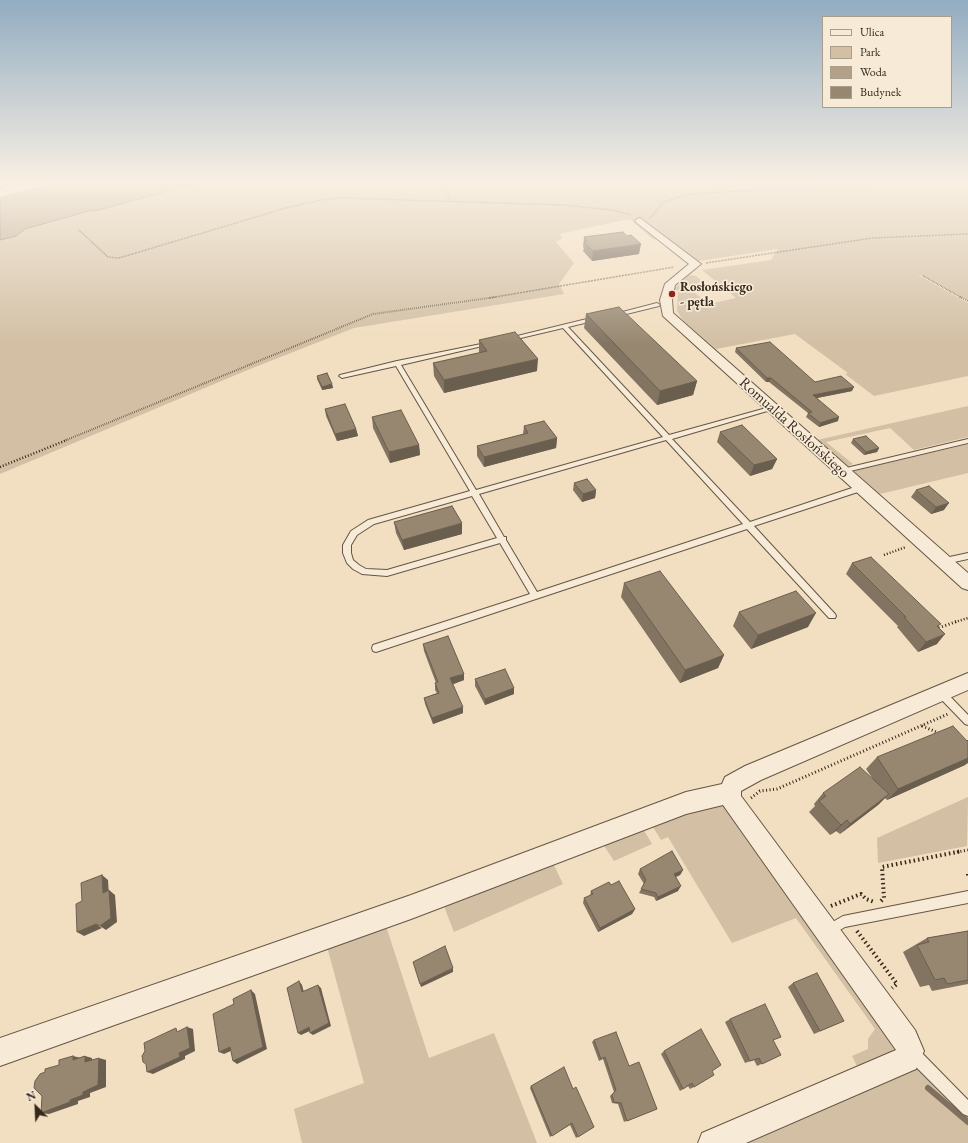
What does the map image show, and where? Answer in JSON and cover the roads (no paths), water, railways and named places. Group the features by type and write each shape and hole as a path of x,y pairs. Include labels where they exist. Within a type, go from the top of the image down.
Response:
{"street":[{"name":"Romualda Rosłońskiego","path":"663,237 694,263 670,284 666,300 667,314 968,583"},
{"path":"712,1143 906,1059 910,1051 906,1039 733,803 729,793 733,784 741,779 968,681"},
{"path":"0,1052 404,909 686,803 729,793"}],"lane":[{"path":"610,316 656,305"},
{"path":"503,340 602,318"},
{"path":"564,326 832,616"},
{"path":"342,376 496,341"},
{"path":"397,364 475,492 535,595"},
{"path":"503,539 387,573 365,572 356,567 350,561 347,545 349,538 360,527 371,522 772,408"},
{"path":"842,471 968,441"},
{"path":"376,648 861,488"},
{"path":"945,562 968,556"},
{"path":"941,693 968,721"},
{"path":"827,932 843,922 968,897"},
{"path":"910,1051 968,1109"}],"water":[{"path":"0,237 11,237 0,240"}],"waterway":[{"path":"928,1088 968,1122"}],"place":[{"name":"Rosłońskiego - pętla","path":"672,294"}]}
